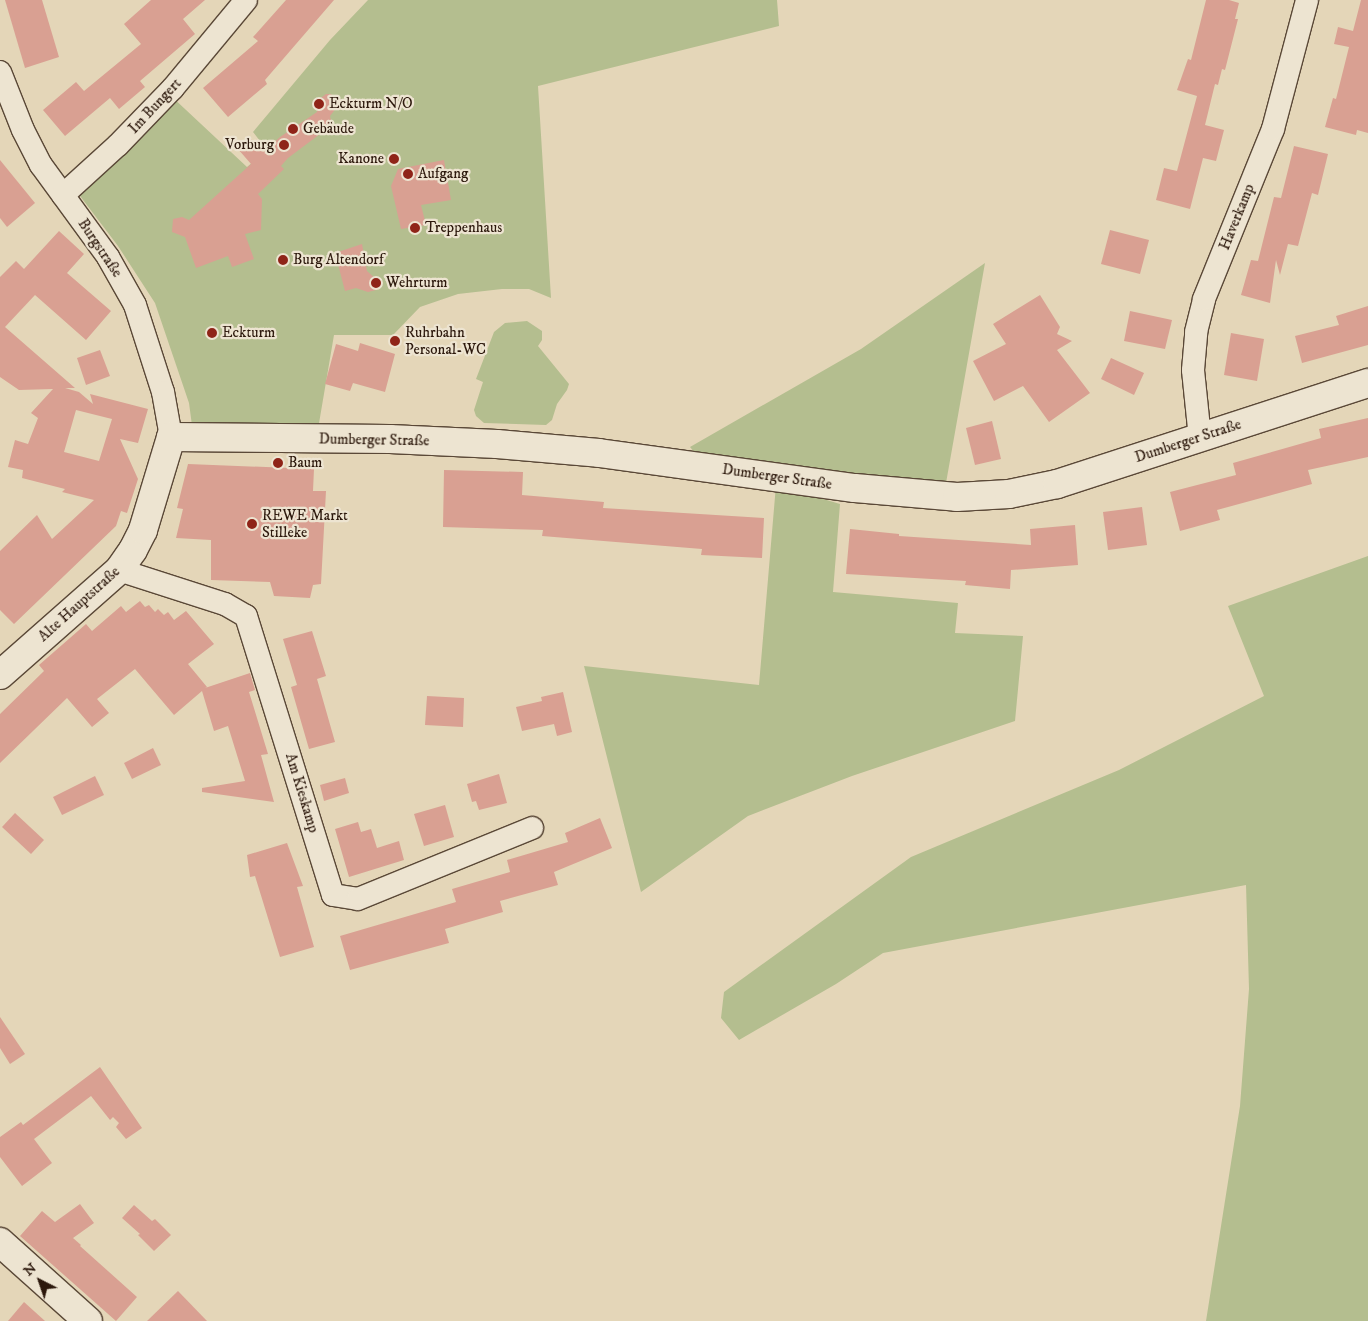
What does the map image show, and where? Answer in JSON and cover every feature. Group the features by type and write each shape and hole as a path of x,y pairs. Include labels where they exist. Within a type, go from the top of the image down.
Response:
{"main road":[{"name":"Dumberger Straße","path":"171,436 410,439 497,444 608,454 854,488 957,497 1009,494 1057,484 1368,383"},
{"name":"Alte Hauptstraße","path":"0,675 119,570 134,550 143,530 171,436"},
{"path":"0,1242 88,1321"}],"street":[{"name":"Haverkamp","path":"1200,438 1193,370 1196,332 1207,292 1273,129 1307,0"},
{"name":"Im Bungert","path":"63,195 118,145 173,88 238,3"},
{"name":"Burgstraße","path":"0,72 22,130 41,165 108,257 135,305 164,392 171,436"},
{"name":"Am Kieskamp","path":"119,570 225,604 246,616 333,895 358,899 532,828"}],"green space":[{"path":"368,0 777,0 779,26 538,86 551,298 529,289 502,289 458,294 420,307 393,335 334,335 317,435 193,433 189,403 155,303 118,246 74,188 170,95 247,167 267,150 253,132 330,40"},
{"path":"985,263 946,483 847,475 695,453 690,447 861,349"},
{"path":"527,321 542,331 542,340 538,346 569,384 567,390 557,404 552,420 546,425 484,423 476,416 474,410 483,382 476,379 494,332 505,323"},
{"path":"776,485 840,504 833,592 958,603 955,633 1023,636 1015,721 852,776 748,816 641,892 584,666 759,685"},
{"path":"1368,556 1368,1321 1206,1321 1240,1106 1249,989 1246,885 883,953 836,984 739,1040 721,1018 724,992 911,857 1119,770 1264,696 1228,606"}],"building":[{"path":"5,0 42,0 59,57 25,68"},
{"path":"151,0 205,0 183,19 195,34 140,81 145,87 119,109 110,98 65,136 43,110 76,82 84,91 141,44 124,24"},
{"path":"286,0 334,0 265,80 267,84 228,117 203,88 258,41 253,37"},
{"path":"1206,0 1229,0 1239,3 1235,19 1238,19 1225,70 1222,69 1218,85 1215,84 1205,125 1224,130 1216,161 1203,158 1190,209 1156,200 1164,168 1177,171 1197,96 1177,90 1188,59 1191,60"},
{"path":"1361,0 1368,0 1368,133 1357,130 1356,135 1325,127 1333,98 1336,99 1349,47 1334,44 1338,27 1353,31"},
{"path":"326,94 331,94 337,102 337,107 330,116 332,125 288,158 281,166 284,169 258,194 262,199 261,230 245,234 254,259 232,267 228,256 196,268 185,237 172,232 173,219 182,217 189,220 251,164 238,149 251,139 263,152 280,137 317,112 318,100"},
{"path":"1294,146 1328,154 1318,195 1312,193 1298,246 1288,244 1280,275 1276,260 1270,303 1241,295 1251,260 1258,261 1274,197 1281,198"},
{"path":"0,160 35,203 7,227 0,218"},
{"path":"444,160 451,200 421,205 426,225 401,229 391,186 398,169"},
{"path":"1110,230 1149,240 1140,274 1101,264"},
{"path":"59,231 84,254 67,273 111,311 86,340 35,295 5,327 75,388 65,388 79,392 93,404 90,394 148,409 138,443 120,439 138,479 127,513 121,511 116,526 14,624 0,610 0,551 37,515 52,539 94,500 62,492 65,489 22,478 23,470 8,467 15,440 28,444 38,418 31,413 53,389 19,390 0,377 0,277 16,261 24,269","holes":["76,410 112,419 99,461 64,452"]},
{"path":"362,244 367,271 376,279 376,290 368,292 356,288 345,291 335,253"},
{"path":"1040,295 1060,327 1057,334 1072,341 1057,350 1090,393 1049,422 1023,386 994,401 973,361 1006,344 993,324"},
{"path":"1368,306 1368,345 1302,363 1295,336 1339,325 1336,316"},
{"path":"1130,311 1172,320 1165,349 1124,341"},
{"path":"1231,333 1264,339 1257,381 1224,375"},
{"path":"360,343 395,354 385,392 353,383 350,391 325,384 336,344 358,351"},
{"path":"100,350 110,376 86,385 77,358"},
{"path":"1111,358 1144,373 1134,395 1101,379"},
{"path":"1368,418 1368,457 1308,470 1312,484 1217,510 1220,520 1180,531 1170,492 1236,475 1233,463 1321,438 1319,429"},
{"path":"992,421 1001,459 975,465 966,428"},
{"name":"REWE Markt Stilleke","path":"188,464 314,469 313,491 326,491 321,584 313,585 310,598 274,596 270,582 211,580 211,540 176,538 183,509 177,508"},
{"path":"444,470 523,472 522,495 604,502 603,508 764,518 762,558 701,555 702,549 542,536 543,530 443,527"},
{"path":"1142,507 1147,545 1108,550 1103,512"},
{"path":"1075,525 1078,565 1011,570 1010,589 965,585 966,581 846,574 850,529 899,534 899,536 1031,545 1030,529"},
{"path":"140,601 145,607 149,605 155,612 158,609 164,615 168,612 174,620 186,611 214,644 188,664 207,687 205,688 250,673 255,690 249,692 268,754 261,755 274,802 202,792 202,788 245,781 228,726 214,731 202,691 174,715 135,669 97,699 109,713 92,727 67,698 0,763 0,714 44,671 39,665 86,624 92,631 121,606 126,612"},
{"path":"312,631 326,676 317,679 335,742 309,749 291,687 297,685 283,639"},
{"path":"563,692 572,732 557,736 554,724 522,731 516,707 542,701 541,697"},
{"path":"427,696 464,698 463,727 425,725"},
{"path":"153,748 161,765 132,779 124,763"},
{"path":"499,774 507,803 479,810 476,801 472,802 467,784"},
{"path":"95,776 104,795 62,815 53,797"},
{"path":"345,778 349,793 324,801 320,785"},
{"path":"445,805 454,837 424,846 414,814"},
{"path":"15,813 44,840 31,854 2,827"},
{"path":"600,818 612,848 554,872 558,885 500,901 503,912 445,929 449,943 350,970 340,936 456,902 452,889 510,872 507,860 568,842 565,833"},
{"path":"358,822 361,832 371,829 377,848 399,841 404,860 349,877 335,829"},
{"path":"287,843 303,886 297,887 314,947 280,957 255,876 250,877 247,855"},
{"path":"0,1017 25,1054 10,1064 0,1048"},
{"path":"100,1067 142,1128 126,1139 116,1127 119,1123 113,1117 110,1120 91,1096 34,1139 52,1163 22,1186 0,1157 0,1137 21,1122 23,1125"},
{"path":"80,1204 94,1223 73,1238 137,1297 116,1321 20,1236 42,1211 55,1222"},
{"path":"134,1205 152,1221 155,1219 171,1235 154,1251 138,1235 140,1234 122,1218"},
{"path":"178,1291 207,1321 147,1321"},
{"path":"24,1302 45,1321 8,1321"}],"place":[{"name":"Eckturm N/O","path":"319,104"},
{"name":"Gebäude","path":"293,129"},
{"name":"Vorburg","path":"284,145"},
{"name":"Kanone","path":"394,159"},
{"name":"Aufgang","path":"408,174"},
{"name":"Treppenhaus","path":"415,228"},
{"name":"Burg Altendorf","path":"283,260"},
{"name":"Wehrturm","path":"376,283"},
{"name":"Eckturm","path":"212,333"},
{"name":"Ruhrbahn Personal-WC","path":"395,341"},
{"name":"Baum","path":"278,463"},
{"name":"REWE Markt Stilleke","path":"252,524"}]}
